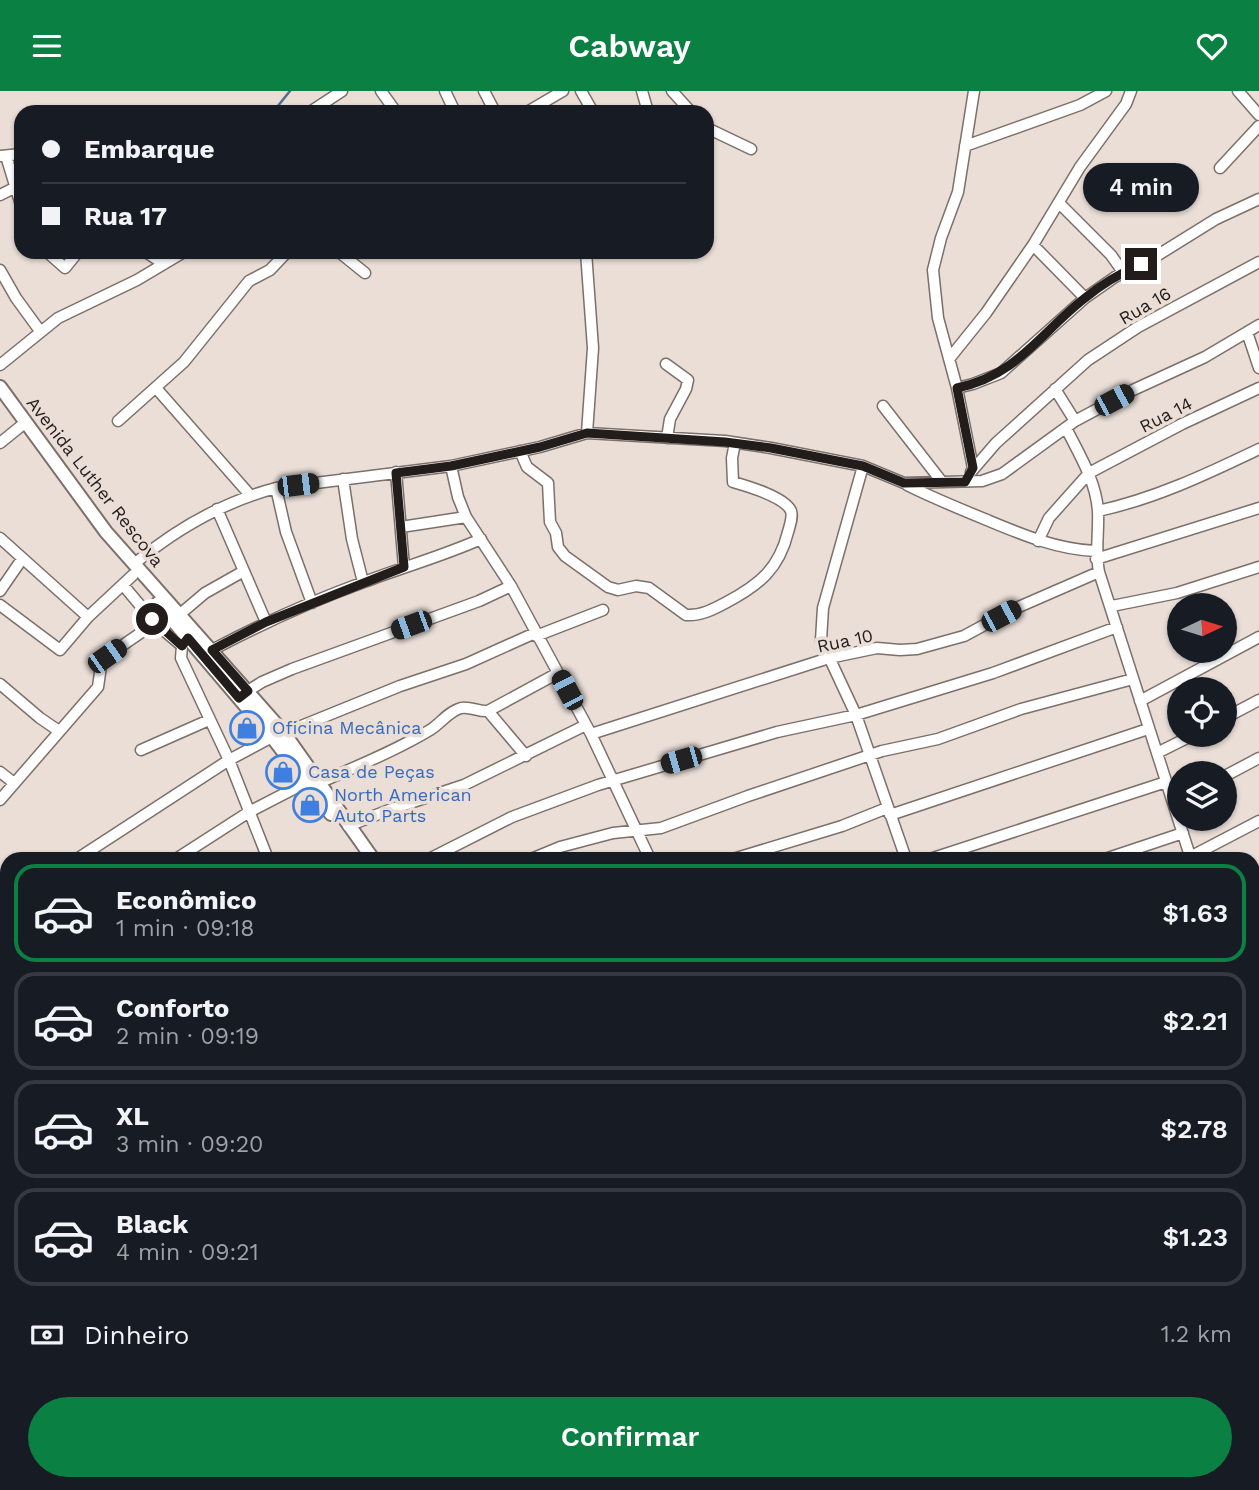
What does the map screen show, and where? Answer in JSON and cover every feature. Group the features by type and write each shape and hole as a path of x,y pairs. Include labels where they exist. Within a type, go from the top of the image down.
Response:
{"main road":[{"name":"Avenida Luther Rescova","path":"0,387 185,642 243,694"},
{"name":"Avenida Luther Rescova","path":"0,398 51,469 134,570 212,650 243,694 368,852"},
{"name":"Avenida Luther Rescova","path":"314,782 359,852"}],"street":[{"path":"321,105 342,91"},
{"path":"539,105 563,91"},
{"path":"672,91 685,105"},
{"path":"973,468 957,388 938,319 933,270 941,238 958,192 974,91"},
{"path":"965,146 1080,105 1106,91"},
{"path":"949,359 986,313 1033,245 1080,167 1126,104 1132,91"},
{"path":"1238,91 1259,115"},
{"path":"1220,168 1259,126"},
{"path":"714,131 751,149"},
{"path":"0,195 14,188 3,156"},
{"path":"957,388 1001,373 1085,298 1123,272 1158,255 1216,219 1259,198"},
{"path":"1059,203 1111,255 1123,272"},
{"path":"1033,245 1085,298"},
{"path":"55,259 65,268 72,259"},
{"path":"156,259 164,264"},
{"path":"0,365 58,318 172,259"},
{"path":"118,421 184,362 249,281 271,270 281,259"},
{"path":"348,259 365,273"},
{"path":"587,259 593,348 587,433"},
{"name":"Rua 16","path":"965,482 973,468 996,443 1088,361 1138,327 1259,262"},
{"path":"0,270 40,331"},
{"path":"904,483 982,481 1002,474 1075,421 1133,390 1205,357 1259,325"},
{"path":"1247,332 1259,368"},
{"path":"666,365 688,380 670,419 667,438"},
{"path":"156,388 250,495"},
{"name":"Rua 14","path":"1088,473 1259,388"},
{"path":"1055,389 1075,421"},
{"path":"883,406 942,482"},
{"path":"0,443 21,426"},
{"path":"951,852 1166,782 1100,572 1096,555 1098,511 1088,473 1066,428"},
{"path":"0,605 60,650 88,617 123,585 134,570 170,535 217,509 250,495 276,488 451,466 587,433 735,443 863,466 960,510 1038,541 1096,555 1259,507"},
{"path":"520,451 527,467 548,483 550,522 556,533 558,547 565,556 608,587 618,590 636,586 649,588 686,615 693,616 712,610 752,589 775,564 784,548 791,520 792,512 787,505 748,486 733,482 732,458 735,443"},
{"path":"1098,511 1153,495 1259,449"},
{"path":"451,466 466,517 511,586 558,673 647,852"},
{"path":"863,466 822,615 821,640 856,715 903,852"},
{"path":"396,473 404,567"},
{"path":"1038,541 1049,518 1088,473"},
{"path":"343,479 352,539 363,582"},
{"path":"276,488 286,532 312,603"},
{"path":"217,509 266,622"},
{"path":"401,527 466,517"},
{"path":"0,538 88,617"},
{"path":"212,650 266,622 312,603 404,567 450,554 481,539"},
{"path":"0,591 22,559"},
{"path":"1112,606 1177,593 1259,568"},
{"path":"179,615 205,593 244,571"},
{"name":"Rua 10","path":"348,826 464,785 588,729 829,658 877,648 917,649 964,636 1014,609 1100,572"},
{"path":"123,585 155,623 185,642 181,657 229,760 265,852"},
{"path":"243,694 285,671 479,601 511,586"},
{"path":"88,852 229,760 278,735 400,685 466,664 603,610"},
{"path":"0,800 98,687 107,656 155,623"},
{"path":"443,852 512,817 613,780 776,732 856,715 993,673 1117,627"},
{"path":"1140,701 1259,637"},
{"path":"187,852 249,812 381,755 431,729 456,710 467,708 488,711 558,673"},
{"path":"548,852 613,833 661,828 882,751 938,739 1021,709 1133,679"},
{"path":"0,684 58,731"},
{"path":"1237,712 1259,700"},
{"path":"488,711 526,756"},
{"path":"141,750 209,720"},
{"path":"756,852 1148,729"},
{"path":"1157,753 1169,747"},
{"path":"1237,770 1259,758"},
{"path":"0,772 14,783"},
{"path":"1202,852 1259,821"},
{"path":"1126,852 1182,833 1189,852"}],"waterway":[{"path":"279,105 290,91"}],"place":[{"name":"Oficina Mecânica","path":"247,728"},
{"name":"Casa de Peças","path":"283,772"},
{"name":"North American Auto Parts","path":"310,805"}],"route":[{"path":"152,619 182,646 188,638 239,698 248,691 212,650 266,622 404,567 396,473 451,466 540,447 587,433 725,442 771,448 863,466 904,483 965,482 973,468 957,388 1001,373 1085,298 1123,272 1141,264"}]}
